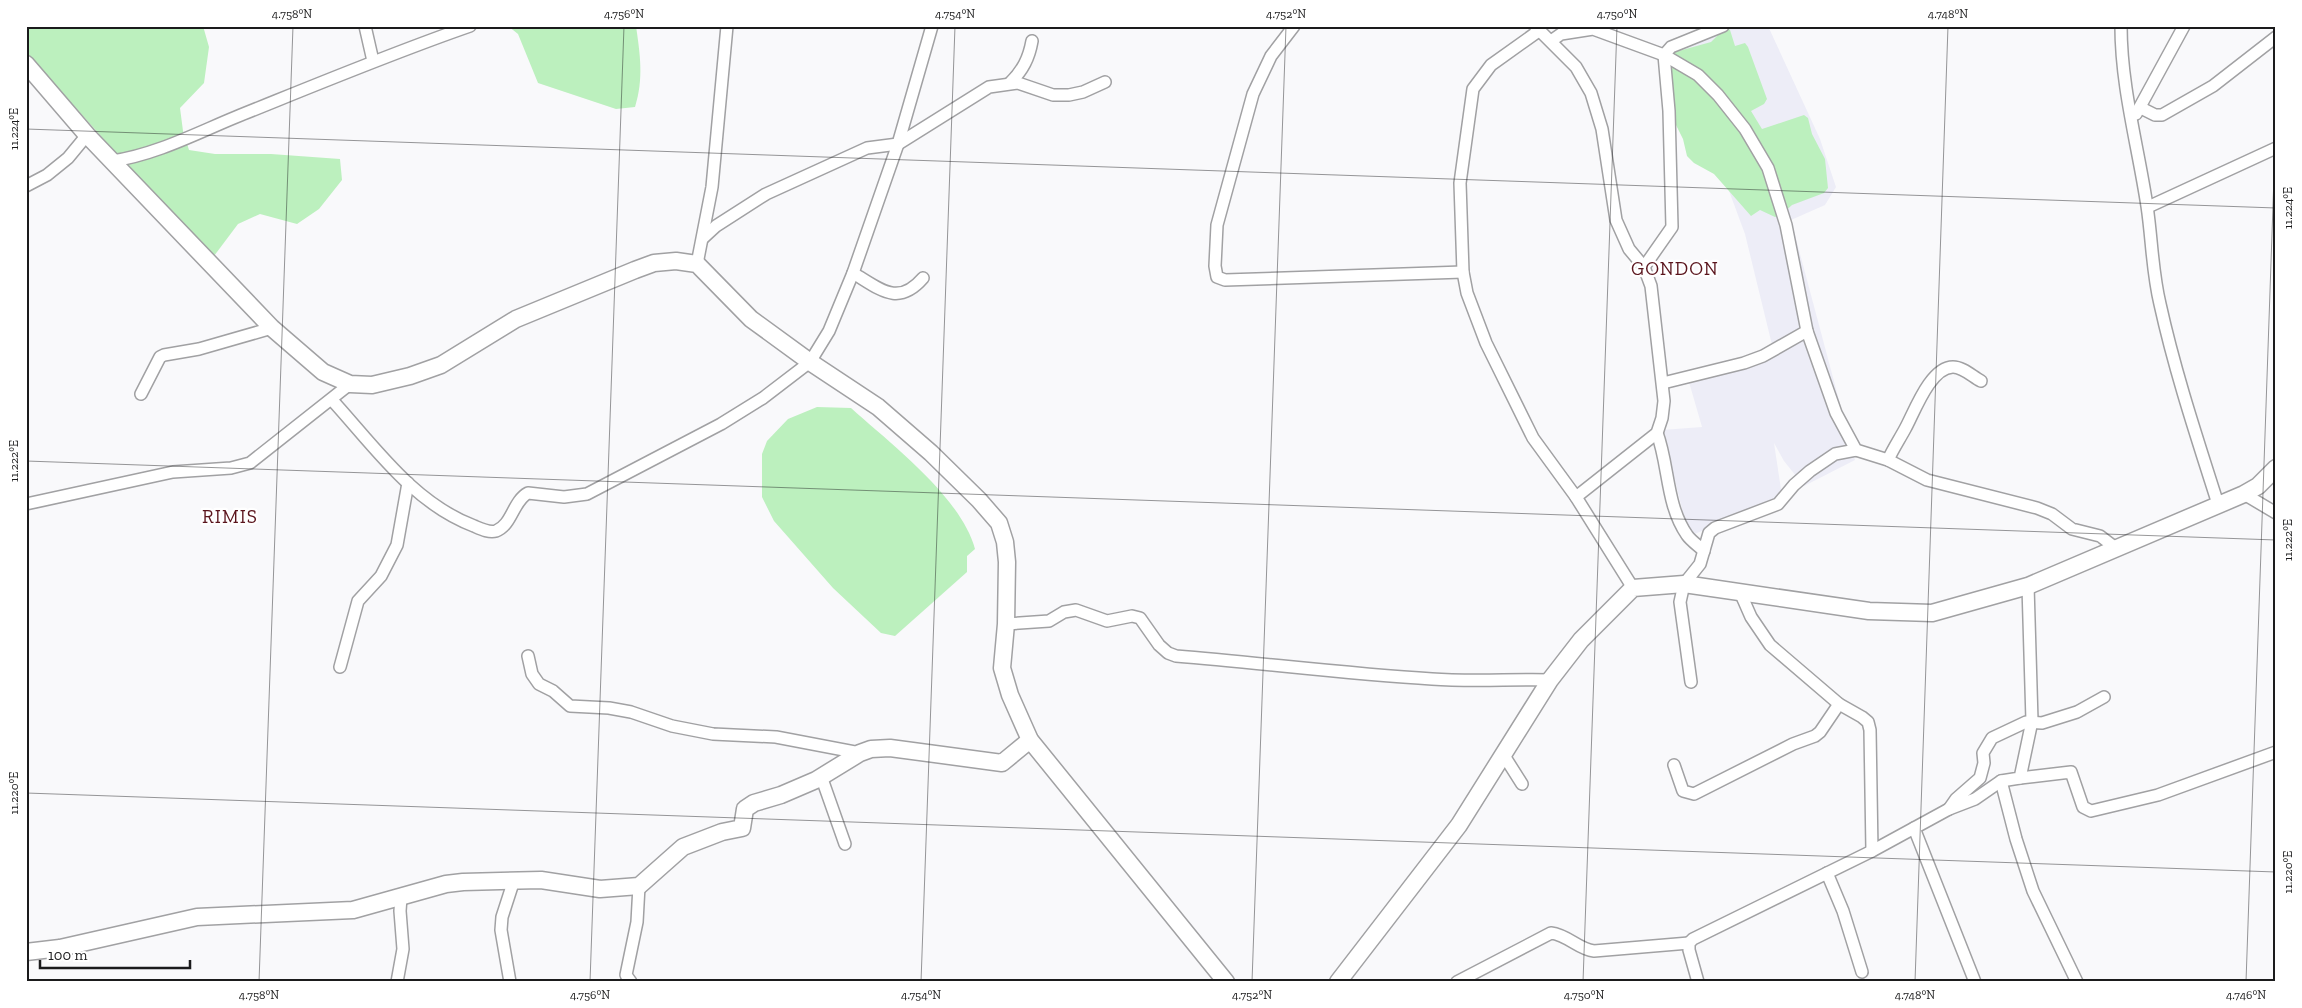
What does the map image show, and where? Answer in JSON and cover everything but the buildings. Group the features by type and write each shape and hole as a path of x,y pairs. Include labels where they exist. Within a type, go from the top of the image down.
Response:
{"street":[{"path":"365,26 373,61"},
{"path":"112,161 125,159 166,145 373,61 470,26"},
{"path":"697,264 712,187 727,26"},
{"path":"332,400 408,483 434,506 450,516 484,530 498,530 524,495 533,493 571,497 587,494 721,424 763,398 810,362 829,331 853,273 898,144 932,26"},
{"path":"1294,26 1271,56 1253,94 1217,225 1215,266 1217,277 1225,280 1463,272"},
{"path":"1644,267 1672,227 1669,111 1664,55 1671,47 1723,26"},
{"path":"2121,26 2125,84 2148,207 2153,271 2181,389 2218,504"},
{"path":"2131,122 2141,108 2184,26"},
{"path":"1634,588 1576,497 1533,438 1493,358 1467,293 1463,272 1460,183 1473,89 1491,65 1537,28 1576,67 1592,94 1602,129 1616,220 1629,249 1644,267 1651,286 1663,384 1662,418 1657,433 1670,495 1686,534 1704,551"},
{"path":"1551,41 1562,34 1593,29 1664,55 1698,75 1718,95 1745,129 1768,168 1786,225 1807,330 1833,404 1856,450"},
{"path":"2141,108 2155,115 2162,114 2213,86 2276,37"},
{"path":"1010,83 1020,72 1029,57 1032,41"},
{"path":"26,64 87,135 272,328 323,372 350,384 372,385 410,376 441,365 516,319 654,263 676,262 697,264 752,319 810,362 878,407 931,453 979,500 999,523 1005,542 1008,562 1006,624 1002,668 1010,695 1030,740 1226,982"},
{"path":"703,238 716,226 766,194 867,148 898,144 989,87 1018,83 1053,95 1069,95 1083,92 1105,82"},
{"path":"26,186 47,175 68,158 87,135"},
{"path":"2148,207 2276,148"},
{"path":"853,273 889,294 898,295 918,284 923,278"},
{"path":"142,394 160,357 198,349 272,328"},
{"path":"1663,384 1744,363 1763,356 1807,330"},
{"path":"1888,460 1931,381 1941,372 1949,368 1959,368 1981,381"},
{"path":"26,504 173,472 231,468 250,463 350,384"},
{"path":"1576,497 1657,433"},
{"path":"1691,682 1680,614 1684,584 1700,564 1709,533 1714,528 1778,504 1794,485 1810,471 1835,454 1856,450 1888,460 1927,480 2037,508 2052,514 2072,529 2100,536 2117,549"},
{"path":"1338,982 1459,825 1550,680 1581,640 1634,588 1684,584 1869,611 1912,614 1950,609 2028,586 2117,549 2244,494 2258,486 2276,468"},
{"path":"340,667 358,601 381,576 397,545 408,483"},
{"path":"2244,494 2276,513"},
{"path":"2020,778 2032,721 2028,586"},
{"path":"1740,592 1751,617 1770,645 1840,704 1868,722 1870,730 1872,851"},
{"path":"1006,624 1049,621 1064,612 1082,610 1107,621 1132,616 1140,618 1159,645 1168,653 1176,656 1299,669 1349,671 1433,679 1550,680"},
{"path":"528,656 532,674 539,684 553,691 570,706 609,708 631,712 672,726 713,734 776,737 860,753 890,748 1002,763 1030,740"},
{"path":"1949,809 1956,799 1980,778 1984,762 1983,752 1992,738 2006,730 2032,721 2042,723 2077,712 2104,698"},
{"path":"1674,765 1683,791 1694,794 1793,744 1815,736 1840,704"},
{"path":"1456,982 1514,953 1544,934 1551,933 1570,938 1583,948 1594,951 1689,943 1872,851 1949,809 1975,799 2002,781 2071,772 2082,807 2091,811 2158,795 2276,752"},
{"path":"26,952 60,948 197,917 332,913 353,910 454,883 541,880 600,889 639,886 683,847 722,832 742,828 745,809 754,803 781,795 821,776 860,753"},
{"path":"1503,754 1522,784"},
{"path":"821,776 845,844"},
{"path":"2002,781 2016,839 2033,891 2077,982"},
{"path":"1914,828 1975,982"},
{"path":"1827,873 1862,972"},
{"path":"510,982 501,930 502,917 514,880"},
{"path":"631,982 626,975 637,922 639,886"},
{"path":"397,982 403,949 400,911 401,897"},
{"path":"1689,943 1695,980"}],"shaded area":[{"path":"1733,26 1768,26 1820,139 1836,187 1825,205 1791,220 1855,460 1804,486 1784,461 1774,443 1782,496 1751,512 1689,536 1662,430 1702,427 1689,382 1774,353 1745,234 1676,48"}],"green space":[{"path":"26,26 203,26 209,47 204,83 180,108 183,131 189,150 215,154 271,154 340,159 342,180 319,209 297,224 260,214 238,224 211,260 75,107 45,84 26,58"},
{"path":"508,26 636,26 640,57 640,86 635,107 616,109 538,83 518,34"},
{"path":"1726,27 1730,30 1735,46 1745,43 1748,47 1767,99 1764,104 1751,111 1762,129 1804,115 1808,118 1812,134 1825,159 1828,188 1824,193 1792,205 1780,216 1775,217 1760,210 1751,216 1714,174 1694,163 1687,156 1683,139 1676,125 1662,61 1675,52 1711,42"},
{"path":"817,407 851,408 923,472 955,510 967,529 975,549 967,556 967,572 895,636 881,633 833,588 774,521 762,497 762,454 767,441 788,419"}],"district":[{"name":"GONDON","path":"1675,268"},
{"name":"RIMIS","path":"230,516"}]}
